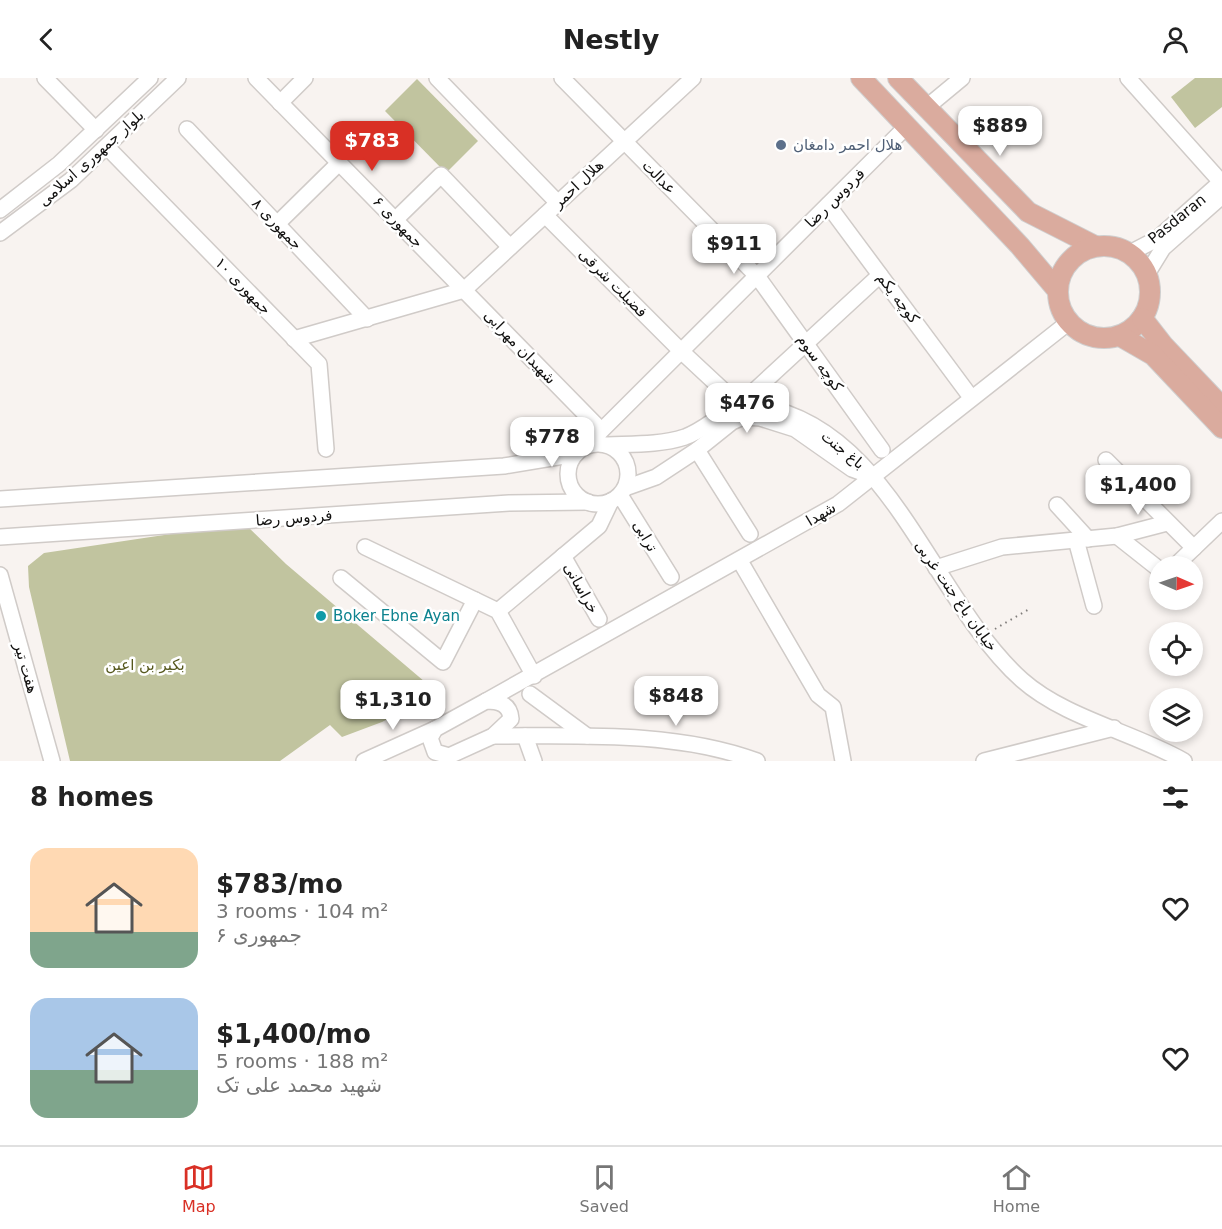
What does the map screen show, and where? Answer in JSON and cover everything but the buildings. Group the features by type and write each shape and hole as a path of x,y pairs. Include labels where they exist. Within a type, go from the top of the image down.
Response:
{"main road":[{"path":"861,78 1020,246 1058,291"},
{"path":"898,78 1028,212 1095,246"},
{"path":"1107,245 1130,253 1147,274 1150,296 1142,318 1132,329 1120,336 1109,338 1087,335 1069,322 1059,302 1059,278 1069,262 1083,250 1107,245"},
{"path":"1142,318 1167,359 1222,428"},
{"path":"1120,336 1153,355 1167,359 1222,406"}],"street":[{"path":"45,78 96,130"},
{"name":"بلوار جمهوری اسلامی","path":"0,212 59,165 150,78"},
{"name":"بلوار جمهوری اسلامی","path":"4,230 71,180 178,78"},
{"name":"جمهوری ۶","path":"256,78 464,290"},
{"path":"280,103 305,78"},
{"path":"438,78 558,203"},
{"name":"عدالت","path":"562,78 757,276"},
{"name":"هلال احمر","path":"464,290 693,78"},
{"path":"927,107 962,78"},
{"path":"1128,78 1222,182"},
{"name":"فردوس رضا","path":"580,450 907,126"},
{"name":"جمهوری ۸","path":"187,129 367,319"},
{"name":"جمهوری ۱۰","path":"106,147 319,364 326,449"},
{"path":"277,224 339,163"},
{"path":"395,220 441,175 510,247"},
{"name":"Pasdaran","path":"1130,253 1157,239 1222,182"},
{"name":"Pasdaran","path":"1147,274 1163,248 1221,198"},
{"name":"کوچه یکم","path":"828,205 967,392"},
{"path":"0,212 4,230"},
{"name":"فضیلت شرقی","path":"545,215 681,351 739,405"},
{"path":"0,499 504,466 580,450 597,444 654,444 686,436 739,405 880,275"},
{"name":"کوچه سوم","path":"757,276 882,450"},
{"path":"294,339 464,290"},
{"name":"شهیدان مهرابی","path":"464,290 602,430"},
{"name":"شهدا","path":"435,729 549,668 838,504 1069,322"},
{"name":"باغ جنت","path":"739,405 775,410 802,420 858,459 874,477"},
{"name":"باغ جنت","path":"619,495 656,477 697,450 732,422 743,417 759,418 795,429 852,469 874,477"},
{"path":"498,611 598,526 619,495 628,468 617,450 608,445"},
{"path":"580,450 570,464 568,475 571,487 578,496 588,502 599,504 619,495"},
{"path":"697,450 750,534"},
{"path":"1106,460 1194,548"},
{"name":"خیابان باغ جنت غربی","path":"874,477 993,652 1023,682 1058,705 1154,744 1184,761"},
{"name":"ترابی","path":"619,495 671,577"},
{"name":"فردوس رضا","path":"0,537 509,503 588,502"},
{"path":"1057,505 1082,540 1094,606"},
{"path":"1186,556 1222,520"},
{"path":"936,568 1002,547 1117,536 1167,523"},
{"path":"1117,536 1149,561"},
{"path":"365,547 498,611 534,676"},
{"name":"خراسانی","path":"563,556 599,620"},
{"path":"740,561 818,695 833,707 843,761"},
{"name":"هفت تیر","path":"0,574 52,761"},
{"path":"341,578 443,662 476,600"},
{"name":"شهدا","path":"493,736 511,719 549,668"},
{"path":"530,694 586,736"},
{"path":"486,701 505,705 510,711 511,719"},
{"path":"984,761 1114,728"},
{"path":"435,729 430,743 435,752 445,759 493,736 586,736 726,750 757,761"},
{"path":"364,761 435,729"},
{"path":"525,736 534,761"}],"path":[{"path":"982,636 1031,608"}],"green space":[{"path":"1195,78 1222,78 1222,107 1195,128 1171,97"},
{"path":"417,79 478,141 446,173 385,111"},
{"name":"بکیر بن اعین","path":"244,523 286,564 438,693 382,722 342,737 330,725 280,761 70,761 29,587 28,566 44,553"}],"place":[{"name":"هلال احمر دامغان","path":"781,145"},
{"name":"Boker Ebne Ayan","path":"321,616"}]}
